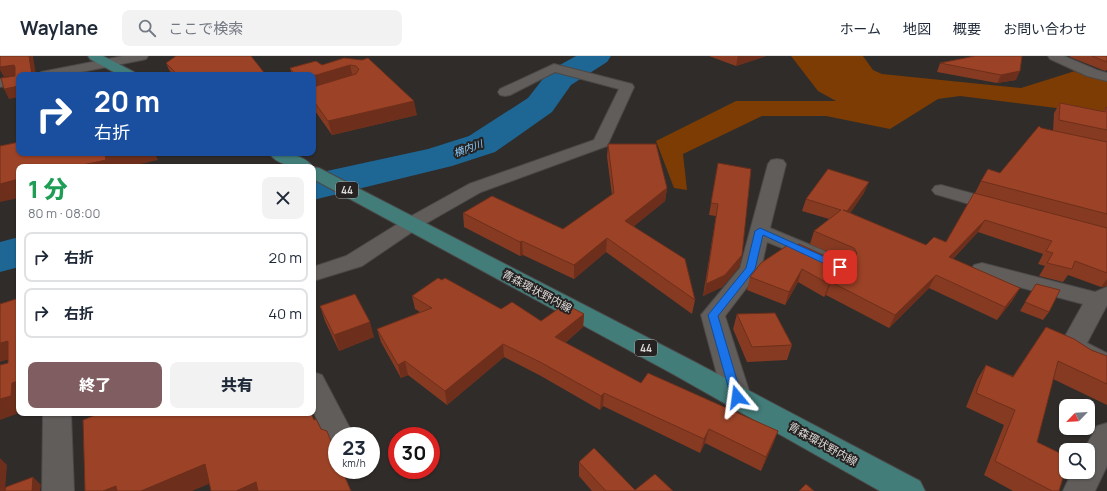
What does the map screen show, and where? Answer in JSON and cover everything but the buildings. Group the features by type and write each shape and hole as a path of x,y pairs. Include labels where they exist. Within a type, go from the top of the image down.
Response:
{"main road":[{"path":"94,56 124,72"},
{"path":"283,156 298,164"},
{"name":"青森環状野内線","path":"316,174 737,397 909,491"}],"street":[{"path":"60,72 142,56"},
{"path":"1054,56 1092,73 1107,77"},
{"path":"316,273 354,261 411,224 475,188 602,144 627,87 554,68 505,92"},
{"path":"0,83 16,80"},
{"path":"737,397 713,315 750,269 777,164"},
{"path":"941,190 1016,211"},
{"path":"760,231 832,264"},
{"path":"982,270 1096,304 1072,347 1107,364"},
{"path":"316,388 335,427"},
{"path":"57,416 58,491"},
{"path":"1079,491 1107,435"}],"shaded area":[{"path":"791,56 863,56 873,70 882,74 1021,88 1075,71 1107,81 1107,112 1104,114 960,96 938,99 890,129 826,116 762,116 683,154 687,190 674,188 656,141 736,101 836,101 818,91"}],"waterway":[{"name":"横内川","path":"316,186 438,158 482,144 540,105 560,78 597,56"},
{"name":"横内川","path":"0,257 16,253"}],"route":[{"path":"737,397 713,315 750,269 760,231 840,267"}]}
